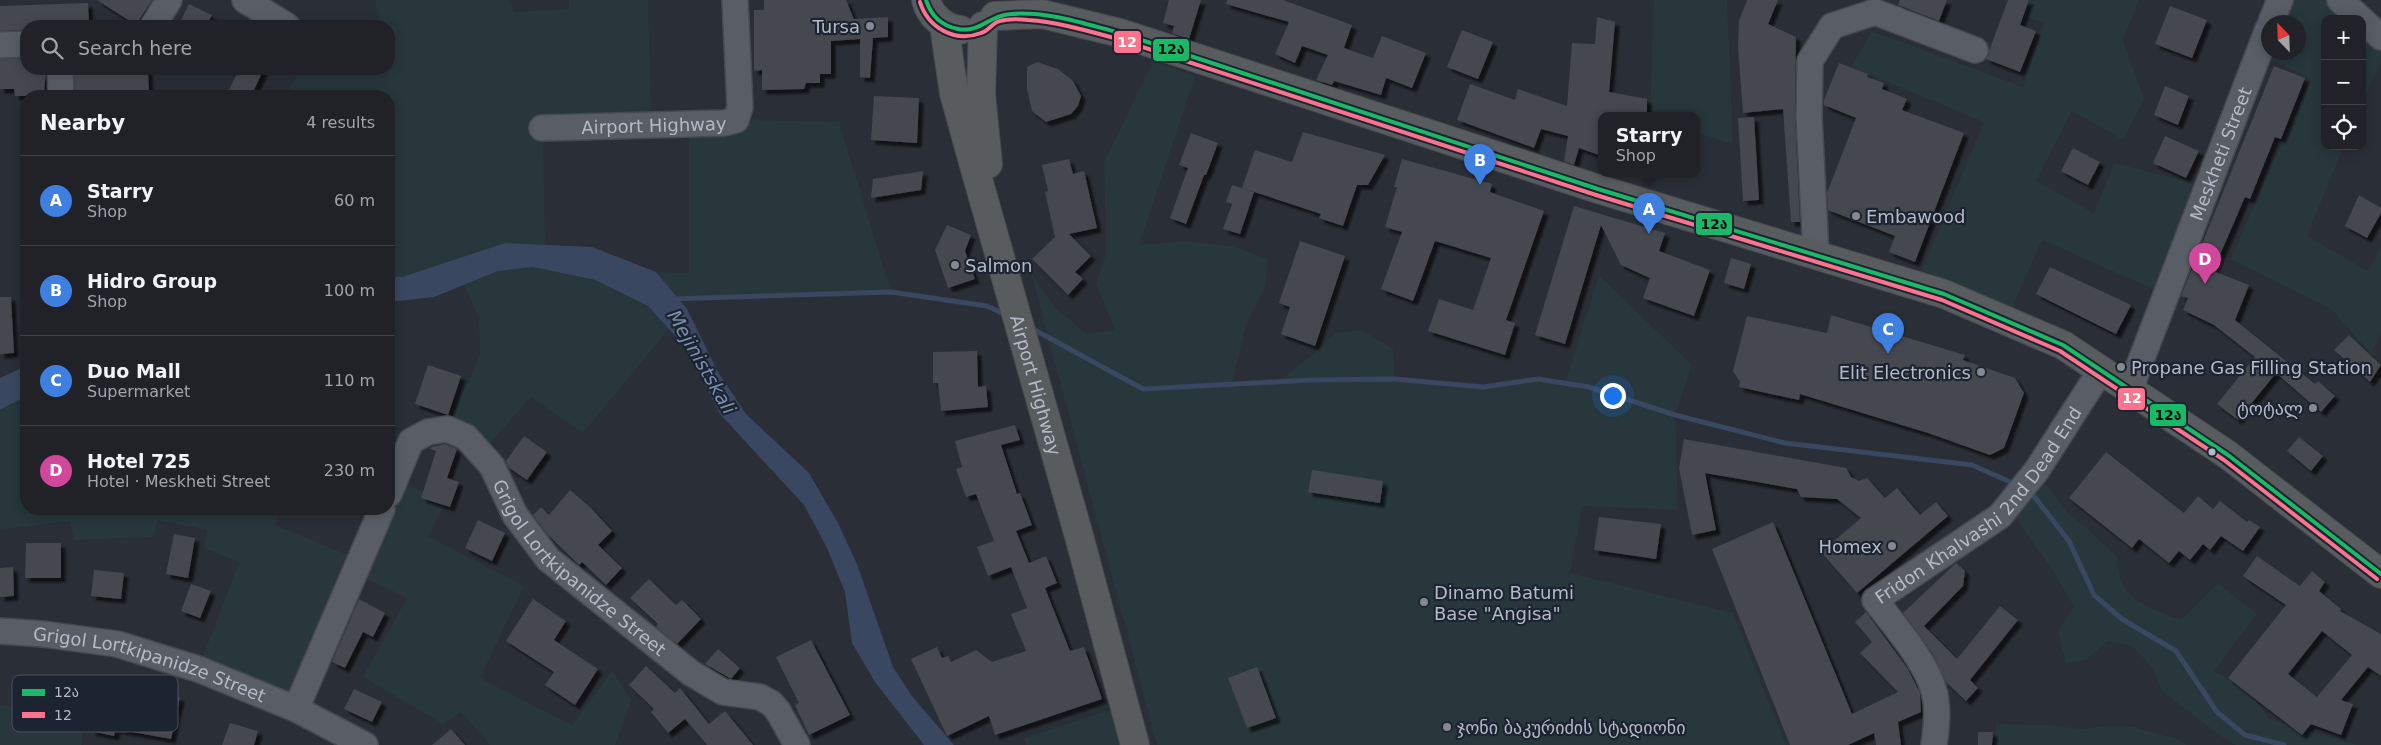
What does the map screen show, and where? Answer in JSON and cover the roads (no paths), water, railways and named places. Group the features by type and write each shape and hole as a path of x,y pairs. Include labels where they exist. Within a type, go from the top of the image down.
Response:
{"highway":[{"path":"926,0 934,16 944,25 957,30 970,30 994,14 1042,14 1120,33 1598,189 1944,294 2063,345 2228,455 2381,574"},
{"path":"1061,0 1120,33"},
{"name":"Airport Highway","path":"994,14 981,95 985,149 1019,299"},
{"name":"Airport Highway","path":"944,25 954,93 1019,299 1150,745"},
{"name":"Airport Highway","path":"1037,359 1135,745"}],"street":[{"path":"157,20 169,0"},
{"path":"245,0 277,20"},
{"name":"Airport Highway","path":"542,128 724,123 736,120 740,107 735,0"},
{"path":"2274,15 2280,0"},
{"path":"2340,0 2357,15"},
{"path":"1816,255 1809,116 1810,60 1832,26 1875,12 1975,50"},
{"path":"2366,23 2381,37"},
{"path":"0,45 20,44"},
{"name":"Meskheti Street","path":"2130,389 2261,47"},
{"path":"60,75 61,90"},
{"name":"Fridon Khalvashi 2nd Dead End","path":"1934,745 1936,701 1931,682 1923,667 1875,600 2000,516 2037,470 2101,370"},
{"name":"Grigol Lortkipanidze Street","path":"395,480 411,441 428,432 446,429 466,437 492,466 516,515 548,559 691,673 723,692 760,697 771,703 778,711 797,745"},
{"path":"296,709 379,515"},
{"name":"Grigol Lortkipanidze Street","path":"0,631 43,634 117,644 198,669 296,709 366,745"}],"water":[{"name":"Mejinistskali","path":"505,243 592,247 656,272 687,309 718,372 746,414 809,473 838,523 857,564 893,667 912,696 954,745 924,745 875,682 852,643 845,592 827,548 804,505 720,414 685,347 648,306 595,280 533,267 498,271 434,297 395,301 395,277 402,277"},
{"path":"20,369 20,399 0,410 0,378"}],"waterway":[{"name":"Mejinistskali","path":"672,299 891,292 987,306 1008,316"},
{"path":"1031,328 1143,389 1310,380 1394,379 1483,387 1538,379 1589,387 1675,415 1785,443 1972,465 2017,485"},
{"path":"2029,490 2069,541 2094,595 2122,619 2176,651 2217,712 2245,735 2284,745"}],"place":[{"name":"Tursa","path":"870,26"},
{"name":"Hidro Group","path":"1480,185"},
{"name":"Embawood","path":"1856,216"},
{"name":"Starry","path":"1649,234"},
{"name":"Salmon","path":"955,265"},
{"name":"Hotel 725","path":"2205,284"},
{"name":"Duo Mall","path":"1888,354"},
{"name":"Propane Gas Filling Station","path":"2121,367"},
{"name":"Elit Electronics","path":"1981,372"},
{"name":"ტოტალ","path":"2313,408"},
{"name":"Homex","path":"1892,546"},
{"name":"Dinamo Batumi Base \"Angisa\"","path":"1424,602"},
{"name":"ჯონი ბაკურიძის სტადიონი","path":"1447,727"}]}
